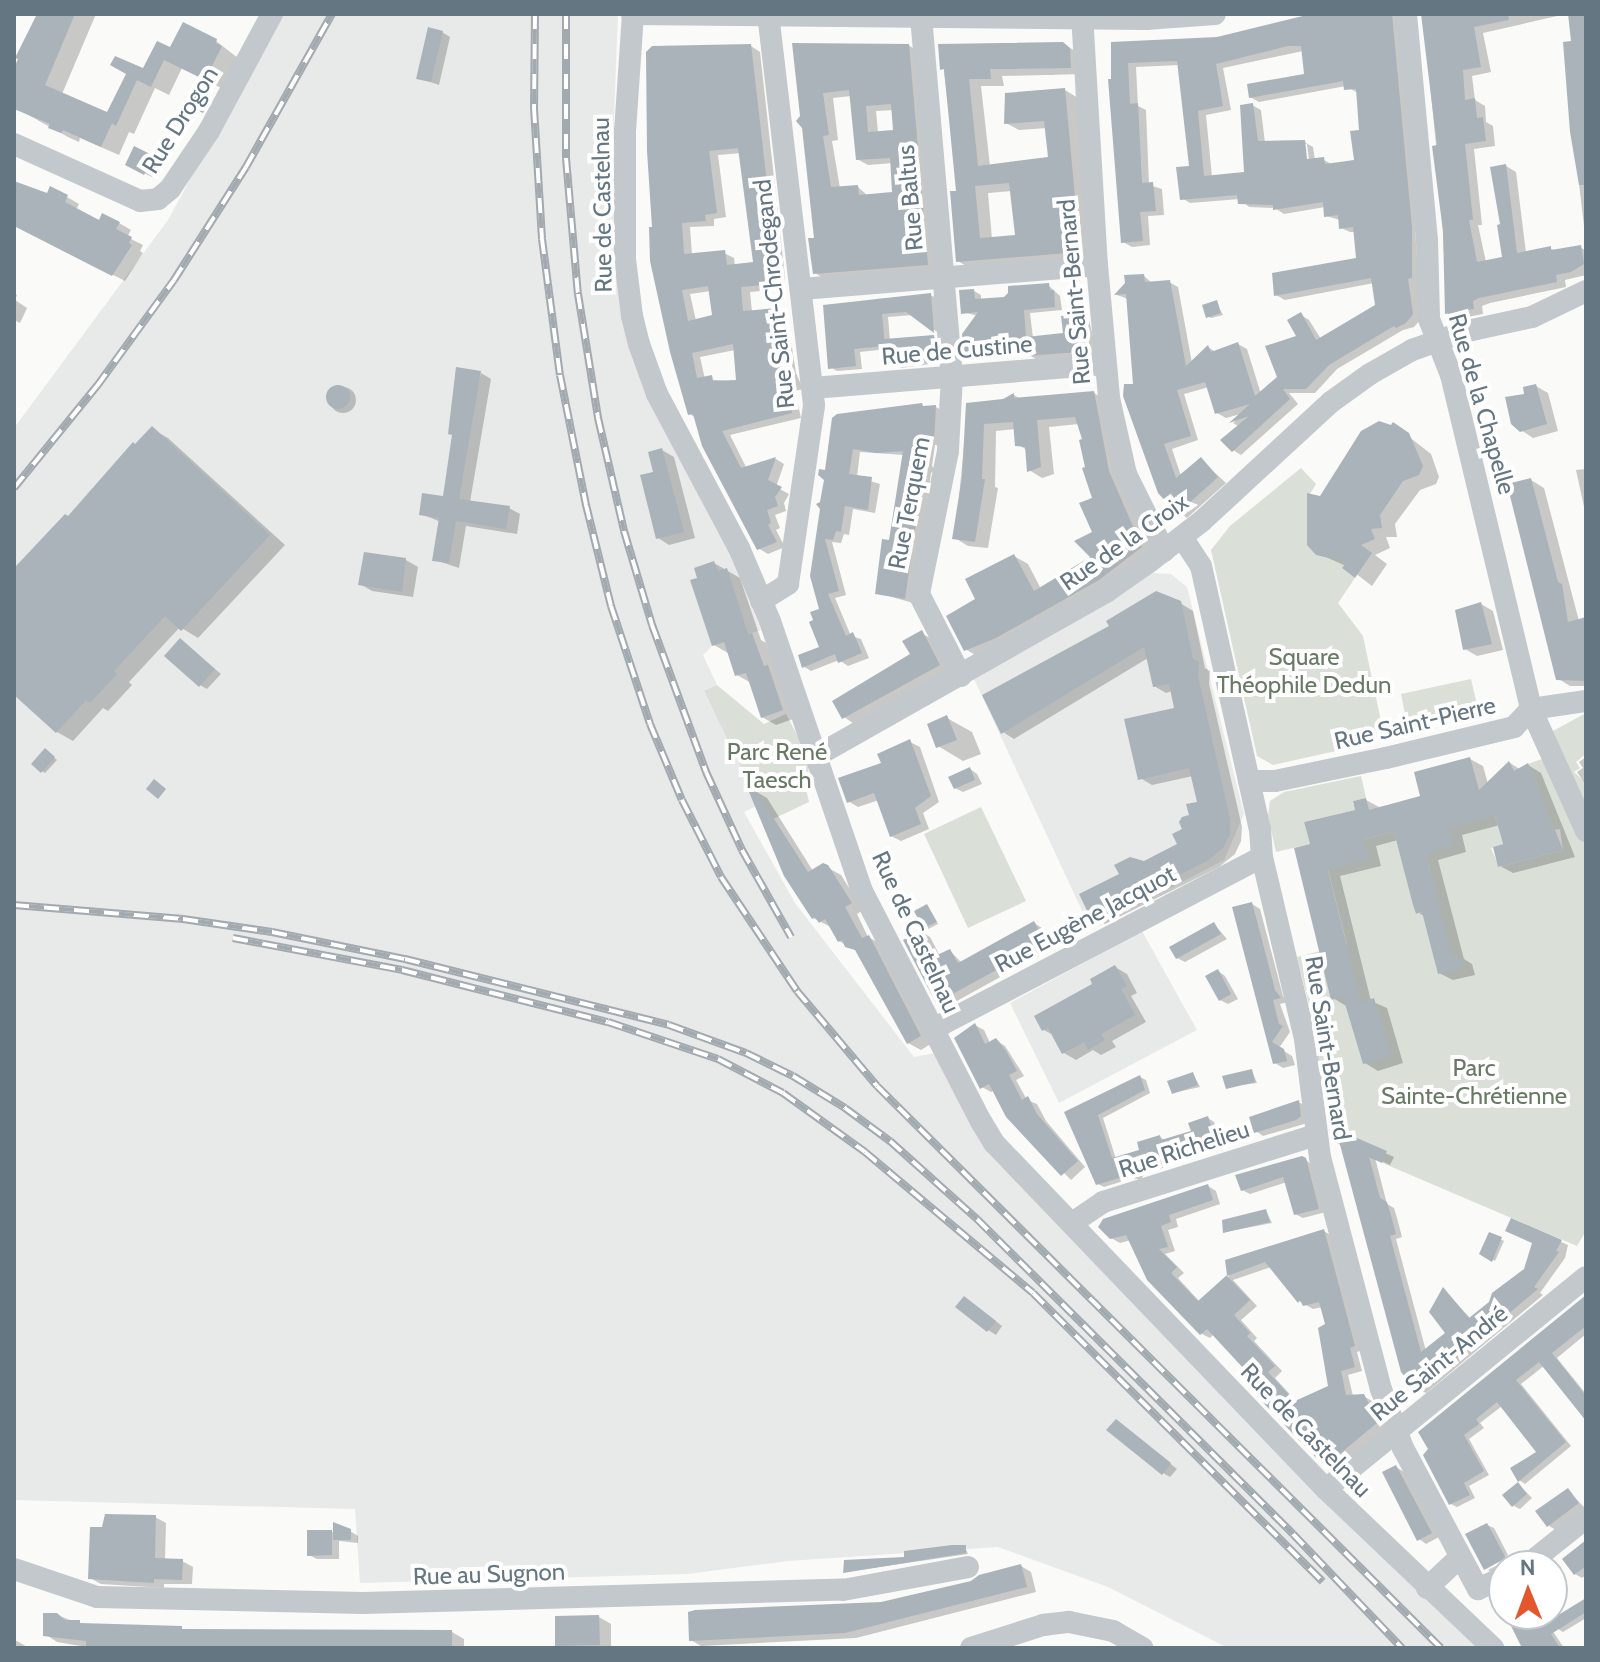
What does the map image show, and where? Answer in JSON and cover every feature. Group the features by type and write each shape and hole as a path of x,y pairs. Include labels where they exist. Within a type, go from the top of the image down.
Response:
{"street":[{"name":"Rue Drogon","path":"14,144 140,201 158,199 170,189 209,131 272,14"},
{"path":"632,14 1215,14"},
{"name":"Rue de Castelnau","path":"632,14 624,180 626,273 632,316 657,394 739,548 761,601 818,755 862,891 933,1029 994,1143 1326,1489 1493,1648"},
{"name":"Rue Saint-Chrodegand","path":"761,601 788,584 814,405 768,14"},
{"name":"Rue de la Chapelle","path":"1406,14 1427,240 1429,319 1451,375 1531,709 1586,831"},
{"name":"Rue Baltus","path":"921,16 952,376"},
{"name":"Rue Saint-Bernard","path":"1082,16 1097,265 1113,423 1126,474 1164,551"},
{"path":"801,289 1097,265"},
{"name":"Rue de la Croix","path":"818,755 1106,592 1182,537 1331,402 1391,362 1438,341 1532,317 1586,291"},
{"name":"Rue de Custine","path":"813,388 1105,364"},
{"name":"Rue Terquem","path":"952,376 948,451 938,515 929,536 919,594 961,676"},
{"name":"Rue Saint-Bernard","path":"1182,537 1201,566 1249,781 1262,857 1305,1039 1316,1135 1381,1389 1396,1431 1460,1557 1478,1589 1488,1584"},
{"name":"Rue Saint-Pierre","path":"1249,781 1275,781 1514,727 1531,709 1586,701"},
{"name":"Rue Eugène Jacquot","path":"933,1029 1262,857"},
{"name":"Rue Richelieu","path":"1072,1223 1103,1202 1316,1135"},
{"name":"Rue Saint-André","path":"1326,1489 1586,1277"},
{"path":"1546,1550 1586,1518"},
{"path":"1427,1588 1460,1557"},
{"name":"Rue au Sugnon","path":"14,1569 97,1597 363,1603 843,1590 968,1567"},
{"path":"971,1648 1043,1625 1069,1622 1093,1624 1142,1648"}],"shaded area":[{"path":"280,14 618,14 613,144 632,349 729,551 761,630 712,646 703,655 717,685 704,692 763,803 744,812 795,903 914,1057 935,1053 991,1156 1479,1648 1228,1648 1108,1587 998,1547 788,1561 688,1574 360,1583 355,1509 14,1500 14,428 168,220"},
{"path":"1152,573 1171,574 1187,587 1244,814 1224,860 1091,930 974,679"},
{"path":"1142,931 1197,1030 1059,1103 1010,1003"}],"green space":[{"name":"Square Théophile Dedun","path":"1301,468 1316,484 1310,494 1307,537 1349,557 1342,568 1355,578 1338,603 1363,636 1385,740 1273,765 1257,756 1211,550 1230,526"},
{"path":"1471,679 1478,709 1407,724 1401,694"},
{"name":"Parc René Taesch","path":"717,685 764,724 786,714 810,759 806,789 809,802 773,819 743,771 704,691"},
{"name":"Parc Sainte-Chrétienne","path":"1586,713 1586,754 1576,762 1580,768 1574,772 1586,783 1586,1231 1577,1246 1331,1141 1310,1009 1297,957 1347,944 1323,849 1394,832 1416,914 1439,907 1426,853 1450,828 1494,813 1503,844 1491,848 1499,867 1563,850 1560,829 1554,830 1528,764 1553,755 1553,731"},
{"path":"1361,776 1366,798 1353,801 1355,810 1304,822 1310,844 1276,852 1268,816 1270,801 1284,792"},
{"path":"981,807 1026,901 968,928 924,834"}],"building":[{"path":"37,14 75,14 45,85 107,112 126,74 110,65 115,56 143,68 157,41 170,47 183,22 217,39 216,43 222,46 205,80 164,60 151,87 137,80 116,126 112,123 101,147 63,130 61,133 48,128 50,124 14,109 14,68 18,59 15,58"},
{"path":"1311,14 1392,14 1412,227 1412,278 1408,279 1413,314 1406,323 1396,328 1394,326 1329,365 1306,389 1283,389 1290,399 1232,452 1220,440 1249,416 1229,423 1250,404 1215,414 1205,382 1177,390 1191,436 1164,444 1176,478 1201,457 1218,477 1177,514 1158,493 1123,396 1124,384 1133,384 1126,294 1114,295 1125,283 1124,275 1144,274 1145,282 1170,280 1186,366 1208,345 1211,352 1238,342 1255,396 1277,377 1265,346 1296,336 1287,320 1301,312 1316,340 1375,305 1371,278 1274,296 1272,273 1356,258 1353,227 1339,229 1338,215 1324,217 1323,202 1273,210 1273,205 1238,204 1237,195 1180,200 1176,167 1189,166 1177,61 1128,63 1130,104 1138,103 1142,183 1153,182 1156,211 1140,212 1143,241 1121,243 1108,79 1111,79 1111,42 1217,37","holes":["1288,46 1301,46 1304,74 1247,84 1249,98 1343,81 1344,90 1356,89 1359,130 1350,131 1354,160 1325,164 1324,157 1307,159 1305,140 1258,141 1253,103 1240,105 1244,172 1204,176 1198,111 1223,106 1216,64"]},
{"path":"1421,14 1508,14 1509,20 1474,27 1481,67 1463,70 1465,100 1475,98 1477,118 1483,117 1486,141 1465,144 1473,220 1469,220 1477,262 1502,257 1490,167 1506,164 1517,253 1551,246 1551,250 1581,245 1584,264 1571,272 1556,275 1557,282 1479,298 1473,301 1474,309 1445,314 1443,231 1432,146 1437,145"},
{"path":"1568,14 1586,14 1586,185 1579,185 1570,132 1563,42 1571,41"},
{"path":"428,27 443,31 431,82 416,79"},
{"path":"1063,42 1070,48 1071,68 990,69 991,79 969,79 978,166 1048,157 1044,121 1004,124 1005,93 1065,88 1080,252 956,262 950,191 956,191 944,69 940,70 938,44","holes":["1009,183 1015,235 980,238 975,186"]},
{"path":"792,43 909,44 928,265 813,274 808,238 814,238 802,128 796,121 800,116","holes":["849,90 856,160 890,158 892,192 859,195 858,185 831,187 823,136 829,135 823,93","891,104 893,130 868,132 866,106"]},
{"path":"751,44 777,271 776,284 741,287 743,311 778,308 788,369 791,368 794,385 787,386 792,413 722,431 741,468 776,457 768,480 782,487 775,497 778,506 767,510 771,523 768,525 777,542 757,550 702,446 693,414 688,415 650,261 649,227 652,227 646,52 652,46","holes":["738,148 753,262 727,265 725,250 684,254 682,223 706,221 705,215 717,213 709,151","708,286 712,315 688,321 682,290","733,344 736,380 713,381 712,375 697,378 692,353"]},
{"path":"192,94 209,102 203,113 186,105"},
{"path":"134,146 154,156 144,175 125,165"},
{"path":"14,181 47,193 50,186 68,195 65,202 99,220 102,213 120,222 116,229 132,237 129,243 132,245 112,276 14,226"},
{"path":"1049,283 1050,290 1054,290 1055,307 1024,310 1026,337 1063,333 1061,316 1083,314 1091,351 1027,356 1026,344 995,347 995,353 964,356 962,334 978,312 961,314 959,290 974,289 975,299 1004,297 1008,286"},
{"path":"931,293 934,333 906,312 882,314 885,346 854,349 856,366 828,369 823,305"},
{"path":"1217,300 1221,313 1206,318 1202,305"},
{"path":"934,335 936,358 928,363 901,362 893,366 886,360 884,339"},
{"path":"456,367 481,371 459,499 510,506 506,529 456,521 449,563 432,561 439,518 419,515 422,493 443,496 452,435 448,434"},
{"path":"1536,384 1547,424 1520,432 1511,424 1505,397 1524,394 1523,387"},
{"path":"338,385 349,392 350,397 343,408 338,409 327,402 326,397 333,386"},
{"path":"1094,391 1109,471 1142,547 1099,580 996,638 964,651 946,616 975,599 965,579 1014,554 1034,591 1090,557 1074,541 1092,532 1079,503 1092,498 1082,468 1085,467 1079,440 1082,439 1075,417 1037,420 1041,467 1027,472 1025,447 1015,446 1013,422 984,424 982,479 985,479 975,542 952,539 962,477 966,403 1003,399 1014,393 1014,398"},
{"path":"922,403 923,406 936,405 934,442 927,442 925,460 929,465 924,468 905,599 875,594 882,539 889,540 903,451 876,453 853,449 849,474 872,477 868,510 845,506 841,532 836,531 833,540 825,539 839,591 828,594 846,636 853,632 862,653 838,663 835,654 802,668 798,655 819,647 809,622 813,620 810,612 819,609 810,576 820,509 816,504 820,502 824,480 818,475 819,469 825,470 832,418 837,414"},
{"path":"1379,421 1391,425 1393,422 1409,433 1423,466 1419,475 1403,481 1380,515 1382,528 1371,529 1375,539 1361,545 1372,553 1355,578 1342,568 1346,562 1316,555 1307,545 1307,493 1320,496 1361,431"},
{"path":"152,426 270,535 181,631 165,616 114,671 117,674 90,703 86,700 56,733 14,695 16,566 65,514 68,516 133,442 135,444"},
{"path":"662,448 684,532 656,539 640,475 653,472 648,452"},
{"path":"1531,478 1558,582 1562,584 1568,622 1586,617 1586,681 1556,680 1507,484"},
{"path":"364,552 406,558 402,592 358,585"},
{"path":"714,561 718,571 727,568 748,634 752,633 764,666 768,665 783,710 761,718 746,673 735,676 724,642 712,646 690,580 697,578 694,568"},
{"path":"1156,591 1181,601 1193,659 1199,662 1198,676 1230,819 1230,834 1223,848 1207,861 1091,919 1079,894 1119,874 1114,865 1130,857 1144,861 1177,844 1172,834 1182,829 1179,822 1189,815 1186,804 1197,802 1189,768 1138,780 1124,719 1174,708 1169,684 1153,687 1144,647 1001,734 982,695 1109,626 1106,621"},
{"path":"1481,602 1492,644 1463,650 1455,610"},
{"path":"922,630 940,665 842,719 832,701 910,654 902,641"},
{"path":"180,638 215,669 199,687 164,656"},
{"path":"947,715 957,740 936,748 927,724"},
{"path":"910,739 931,796 915,808 921,824 890,837 874,793 847,803 838,778 881,763 877,754"},
{"path":"45,748 55,757 41,773 31,764"},
{"path":"1470,757 1479,790 1509,761 1514,771 1528,763 1563,850 1498,867 1493,847 1503,844 1495,816 1450,828 1454,845 1426,853 1452,957 1460,955 1463,968 1438,974 1422,912 1416,914 1413,905 1394,832 1364,839 1369,859 1328,870 1361,1002 1374,998 1391,1056 1363,1064 1343,997 1331,1000 1294,848 1310,844 1304,822 1355,810 1353,801 1366,798 1369,810 1420,796 1414,772"},
{"path":"970,767 975,780 954,789 948,777"},
{"path":"154,779 166,789 158,799 146,789"},
{"path":"755,789 808,872 823,863 828,865 852,903 845,907 862,938 869,935 921,1036 907,1044 855,950 845,947 842,940 838,942 825,919 819,923 815,917 812,919 784,876 749,792"},
{"path":"1252,902 1275,990 1281,998 1273,1000 1279,1024 1283,1026 1272,1042 1284,1049 1287,1061 1273,1064 1232,907"},
{"path":"927,904 937,922 923,928 914,911"},
{"path":"1034,921 1046,943 936,1003 903,940 922,930 935,956 950,949 958,963"},
{"path":"1214,922 1221,934 1176,959 1169,947"},
{"path":"1115,965 1127,986 1121,989 1135,1015 1101,1034 1105,1040 1088,1050 1084,1042 1062,1054 1048,1028 1042,1031 1034,1016 1092,984 1090,979"},
{"path":"1218,969 1231,994 1219,1001 1205,976"},
{"path":"975,1023 985,1044 996,1038 1006,1051 1017,1071 1009,1075 1022,1100 1028,1096 1037,1114 1078,1161 1061,1176 1006,1117 989,1084 980,1089 954,1038"},
{"path":"1252,1069 1255,1082 1226,1089 1222,1076"},
{"path":"1193,1072 1198,1085 1172,1094 1167,1081"},
{"path":"1140,1075 1145,1090 1098,1115 1112,1158 1139,1150 1137,1142 1160,1135 1161,1140 1191,1131 1188,1123 1208,1116 1217,1144 1137,1171 1134,1177 1126,1176 1096,1185 1064,1112"},
{"path":"1299,1100 1301,1116 1296,1120 1254,1133 1249,1117"},
{"path":"1343,1132 1387,1151 1382,1163 1369,1157 1380,1198 1387,1202 1396,1234 1390,1236 1421,1352 1445,1333 1429,1312 1443,1287 1469,1318 1489,1302 1492,1293 1524,1269 1532,1243 1505,1231 1511,1218 1562,1240 1556,1251 1559,1252 1534,1287 1538,1289 1417,1391 1401,1372 1339,1141"},
{"path":"1302,1156 1306,1158 1319,1209 1294,1215 1283,1177 1241,1191 1235,1175"},
{"path":"1208,1184 1213,1200 1169,1215 1171,1222 1161,1226 1168,1247 1159,1249 1177,1267 1171,1273 1198,1301 1227,1275 1225,1260 1324,1229 1355,1346 1350,1348 1355,1367 1341,1371 1346,1395 1364,1394 1378,1422 1329,1463 1320,1462 1250,1389 1257,1383 1207,1329 1200,1335 1147,1280 1126,1235 1110,1239 1098,1227 1103,1219","holes":["1265,1262 1298,1303 1300,1300 1303,1306 1319,1302 1325,1324 1318,1328 1328,1386 1295,1401 1268,1372 1275,1366 1247,1336 1250,1333 1234,1315 1250,1300 1227,1276"]},
{"path":"1266,1209 1270,1222 1223,1233 1222,1220"},
{"path":"1489,1232 1502,1237 1492,1262 1479,1254"},
{"path":"1586,1295 1586,1326 1552,1353 1586,1396 1586,1421 1539,1362 1516,1380 1566,1442 1518,1482 1510,1468 1536,1452 1497,1402 1476,1419 1479,1424 1464,1435 1484,1471 1464,1483 1470,1495 1449,1505 1423,1455 1428,1449 1418,1432"},
{"path":"964,1296 996,1321 987,1332 955,1307"},
{"path":"1116,1419 1171,1463 1162,1475 1106,1430"},
{"path":"1396,1465 1432,1533 1417,1541 1382,1472"},
{"path":"1518,1482 1527,1494 1512,1507 1502,1495"},
{"path":"1568,1488 1579,1503 1547,1527 1535,1511"},
{"path":"105,1514 156,1515 155,1558 183,1559 182,1580 154,1579 154,1583 88,1579 90,1527 102,1527"},
{"path":"333,1522 351,1529 351,1540 333,1540"},
{"path":"1487,1523 1502,1550 1488,1550 1488,1568 1484,1570 1465,1534"},
{"path":"307,1530 332,1530 332,1555 307,1556"},
{"path":"1586,1540 1586,1566 1574,1575 1568,1567 1568,1554"},
{"path":"966,1545 966,1553 843,1573 844,1560 904,1557 904,1551"},
{"path":"1021,1564 1027,1587 845,1633 689,1641 688,1612 695,1610 881,1602 971,1581 979,1575"},
{"path":"1586,1598 1586,1612 1568,1623 1568,1609"},
{"path":"43,1613 57,1613 65,1620 80,1620 80,1623 182,1626 182,1629 452,1630 452,1648 86,1646 86,1641 43,1636"},
{"path":"599,1615 600,1645 555,1646 555,1616"},
{"path":"1513,1630 1557,1630 1551,1634 1560,1648 1522,1648"}],"railway":[{"path":"14,488 97,386 174,280 246,167 332,14"},
{"path":"535,14 534,108 542,239 560,375 586,505 611,606 650,724 682,800 721,877 797,991 877,1086 1441,1648"},
{"path":"566,14 566,158 578,294 598,418 624,531 652,625 706,772 742,850 791,937"},
{"path":"14,905 183,919 272,932 405,959 669,1025 746,1053 793,1076 890,1141 977,1219 1293,1534 1402,1648"},
{"path":"233,938 402,970 608,1022 718,1059 783,1093 865,1152 1033,1293 1323,1582"}]}
